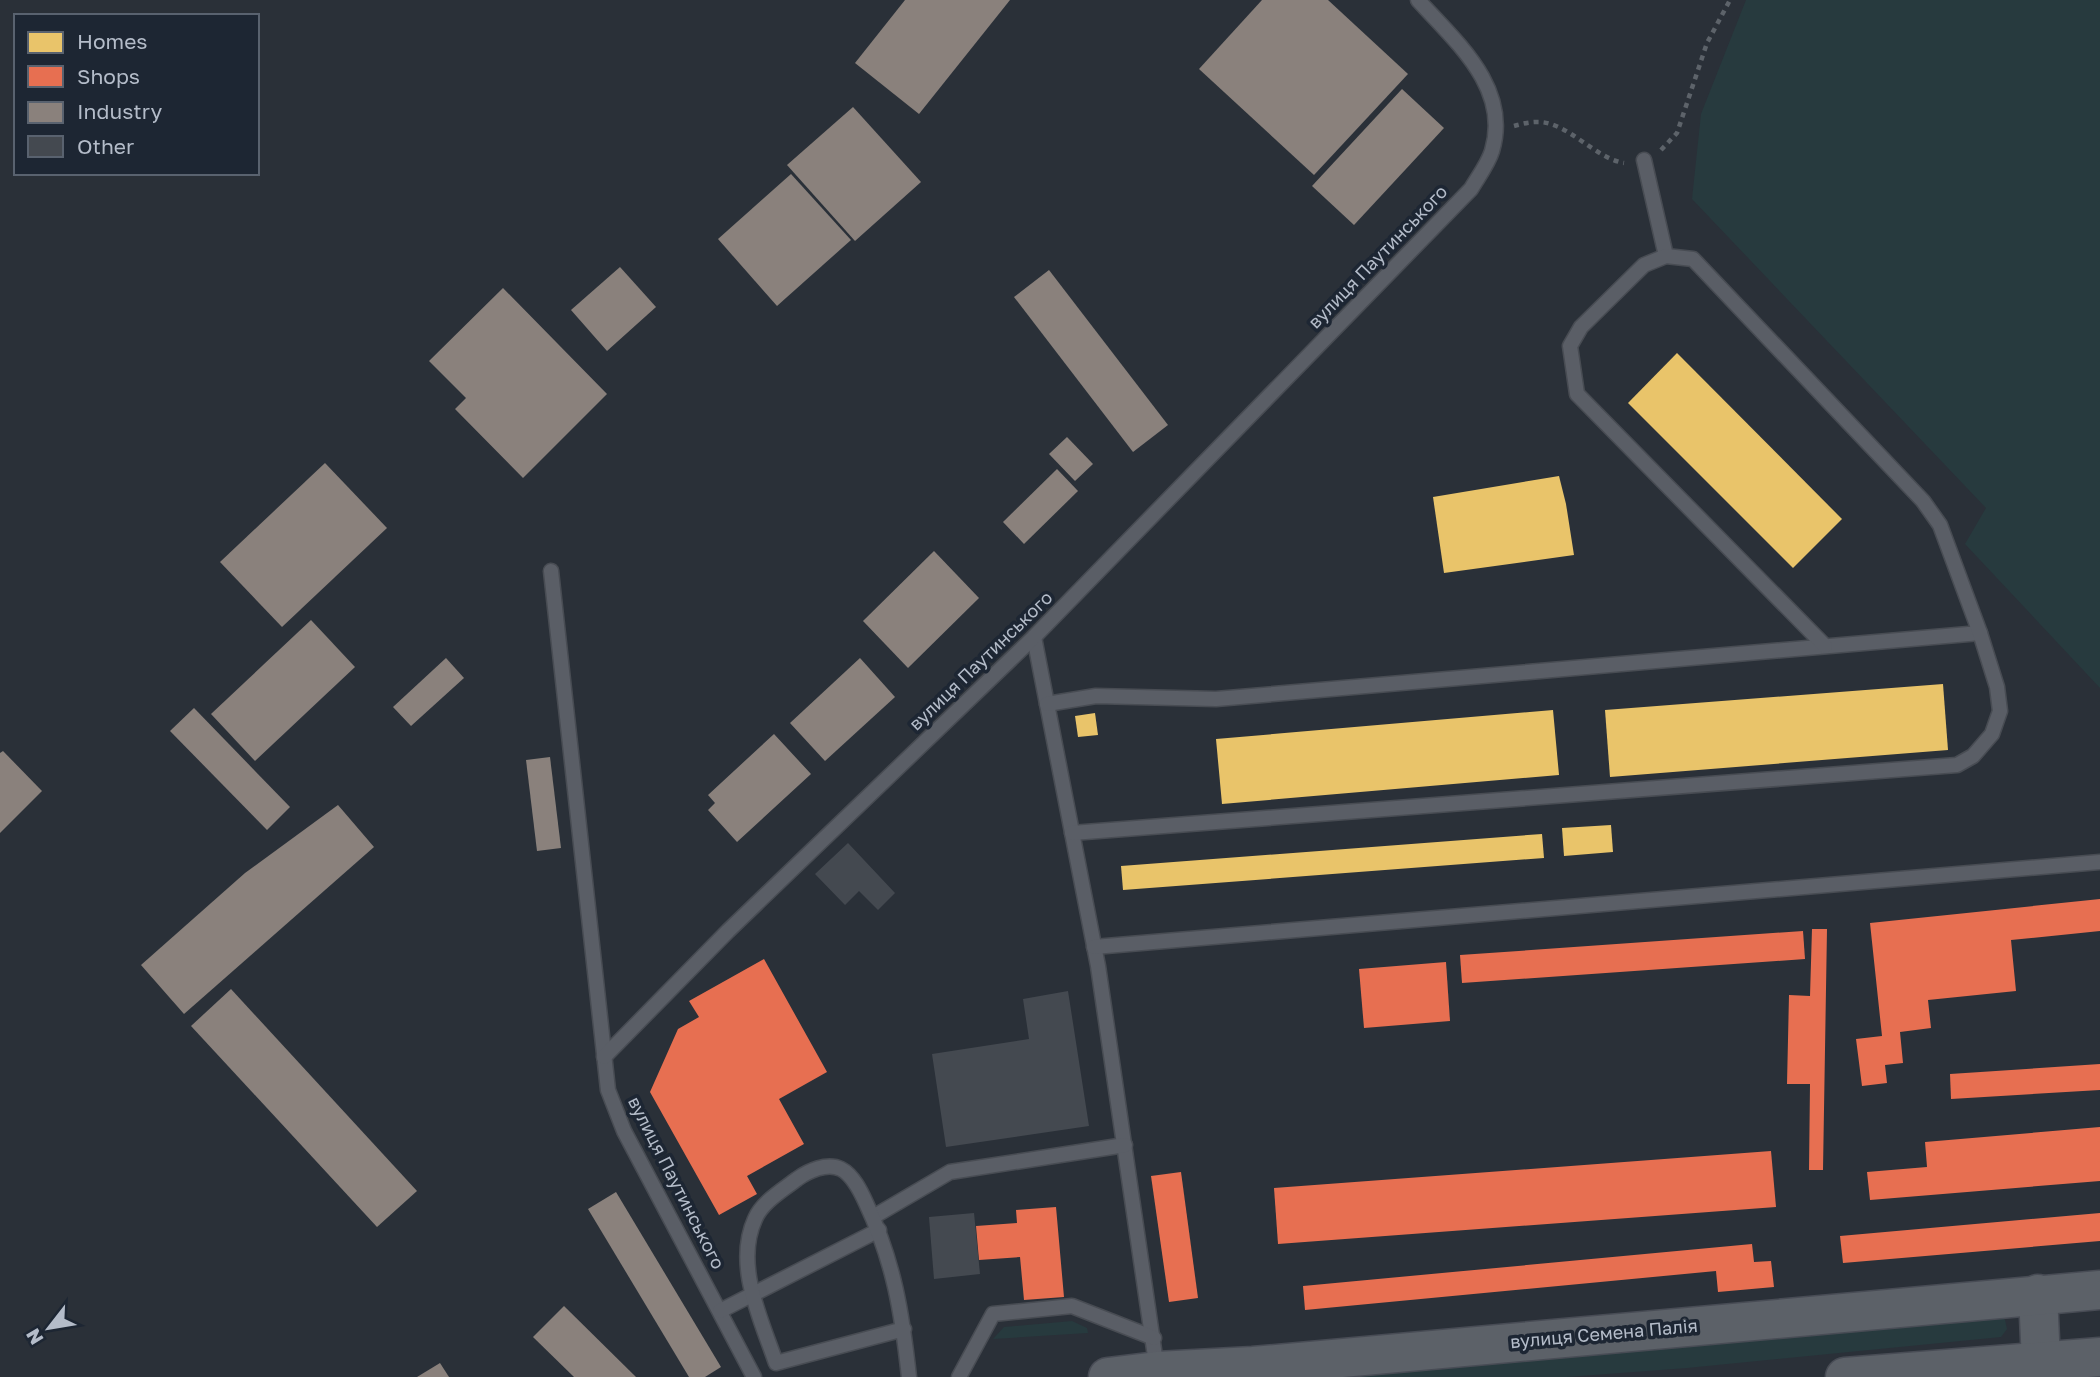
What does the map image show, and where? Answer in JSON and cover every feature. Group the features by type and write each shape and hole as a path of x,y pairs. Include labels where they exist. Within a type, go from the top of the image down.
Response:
{"main road":[{"name":"вулиця Семена Палія","path":"1108,1377 1155,1355 1253,1371 2100,1290"},
{"path":"2038,1294 2041,1362"},
{"path":"1844,1377 2100,1357"}],"lane":[{"name":"вулиця Паутинського","path":"754,1377 624,1131 608,1090 604,1057 728,931 1034,638 1471,189 1492,153 1496,129 1493,102 1472,59 1418,0"},
{"path":"1644,160 1666,256"},
{"path":"1072,833 1957,765 1973,756 1992,734 2000,711 1997,687 1940,525 1923,501 1693,259 1666,256 1644,265 1581,327 1570,346 1577,394 1825,646"},
{"path":"551,571 604,1057"},
{"path":"1047,704 1096,696 1216,699 1980,633"},
{"path":"1034,638 1094,947 1155,1355"},
{"path":"1094,947 2100,862"},
{"path":"720,1311 876,1224 950,1172 1125,1145"},
{"path":"904,1329 776,1363 752,1293 747,1251 755,1218 767,1203 803,1175 825,1166 842,1169 859,1188 876,1224 893,1272 904,1329 909,1377"},
{"path":"959,1377 993,1314 1072,1306 1155,1355"}],"path":[{"path":"1496,129 1539,121 1560,128 1621,163 1644,160 1658,153 1677,133 1707,43 1730,0"}],"green space":[{"path":"1746,0 2100,0 2100,688 1965,544 1986,508 1692,199 1701,114"},
{"path":"1998,1313 2005,1320 2007,1329 2001,1337 1687,1368 1567,1377 1287,1377"},
{"path":"1072,1321 1087,1328 1088,1333 993,1339 1004,1327"}],"building: Homes":[{"path":"1677,353 1842,519 1793,568 1628,403"},
{"path":"1559,476 1574,555 1444,573 1433,497"},
{"path":"1943,684 1948,750 1610,777 1605,710"},
{"path":"1553,710 1559,775 1222,804 1216,739"},
{"path":"1095,713 1098,735 1078,737 1075,716"},
{"path":"1611,825 1613,852 1564,856 1562,828"},
{"path":"1542,834 1544,858 1123,890 1121,866"}],"building: Shops":[{"path":"2100,899 2100,931 2011,940 2016,991 1928,1000 1931,1028 1900,1032 1903,1063 1885,1065 1887,1083 1862,1086 1856,1039 1882,1036 1870,923"},
{"path":"1812,929 1827,929 1823,1170 1809,1170 1810,1084 1787,1084 1789,995 1810,996"},
{"path":"1803,931 1805,959 1462,983 1460,955"},
{"path":"764,959 827,1072 779,1099 804,1144 747,1176 757,1194 719,1215 650,1092 678,1029 699,1017 689,1001"},
{"path":"1446,962 1450,1021 1364,1028 1359,969"},
{"path":"2100,1064 2100,1090 1951,1099 1950,1074"},
{"path":"2100,1127 2100,1181 1870,1200 1867,1172 1927,1167 1925,1142"},
{"path":"1771,1151 1776,1207 1278,1244 1274,1188"},
{"path":"1181,1172 1198,1298 1169,1302 1151,1176"},
{"path":"1056,1207 1064,1297 1024,1300 1020,1257 979,1260 976,1226 1017,1223 1016,1210"},
{"path":"2100,1213 2100,1241 1843,1263 1840,1236"},
{"path":"1752,1244 1754,1262 1771,1261 1774,1287 1718,1292 1716,1271 1305,1310 1303,1286"}],"building: Industry":[{"path":"905,0 1010,0 919,114 855,63"},
{"path":"1262,0 1328,0 1408,74 1314,175 1199,69"},
{"path":"1402,89 1444,128 1354,225 1312,186"},
{"path":"853,107 921,182 855,241 787,165"},
{"path":"791,174 851,240 777,306 718,239"},
{"path":"620,267 656,307 607,351 571,310"},
{"path":"1049,270 1168,425 1133,452 1014,297"},
{"path":"503,288 607,394 523,478 455,409 466,398 429,361"},
{"path":"1067,437 1093,464 1075,481 1049,454"},
{"path":"325,463 387,528 282,627 220,562"},
{"path":"1057,469 1078,491 1024,544 1003,522"},
{"path":"934,551 979,598 908,668 863,621"},
{"path":"311,620 355,667 255,761 211,714"},
{"path":"446,658 464,678 411,726 393,707"},
{"path":"860,658 895,697 825,761 790,723"},
{"path":"194,708 290,807 267,830 170,731"},
{"path":"774,734 811,774 737,842 708,810 715,803 708,795"},
{"path":"3,751 42,791 0,833 0,753"},
{"path":"550,757 561,848 537,851 526,760"},
{"path":"338,805 374,847 184,1014 141,965 245,873"},
{"path":"231,989 417,1191 377,1227 191,1026"},
{"path":"616,1192 721,1367 705,1377 689,1377 588,1209"},
{"path":"564,1306 636,1377 574,1377 533,1337"},
{"path":"440,1363 449,1377 417,1377"}],"building: Other":[{"path":"848,843 895,893 878,910 859,891 845,905 815,874"},
{"path":"1068,991 1089,1126 946,1147 932,1054 1029,1039 1023,999"},
{"path":"974,1213 980,1274 934,1279 929,1217"}]}
